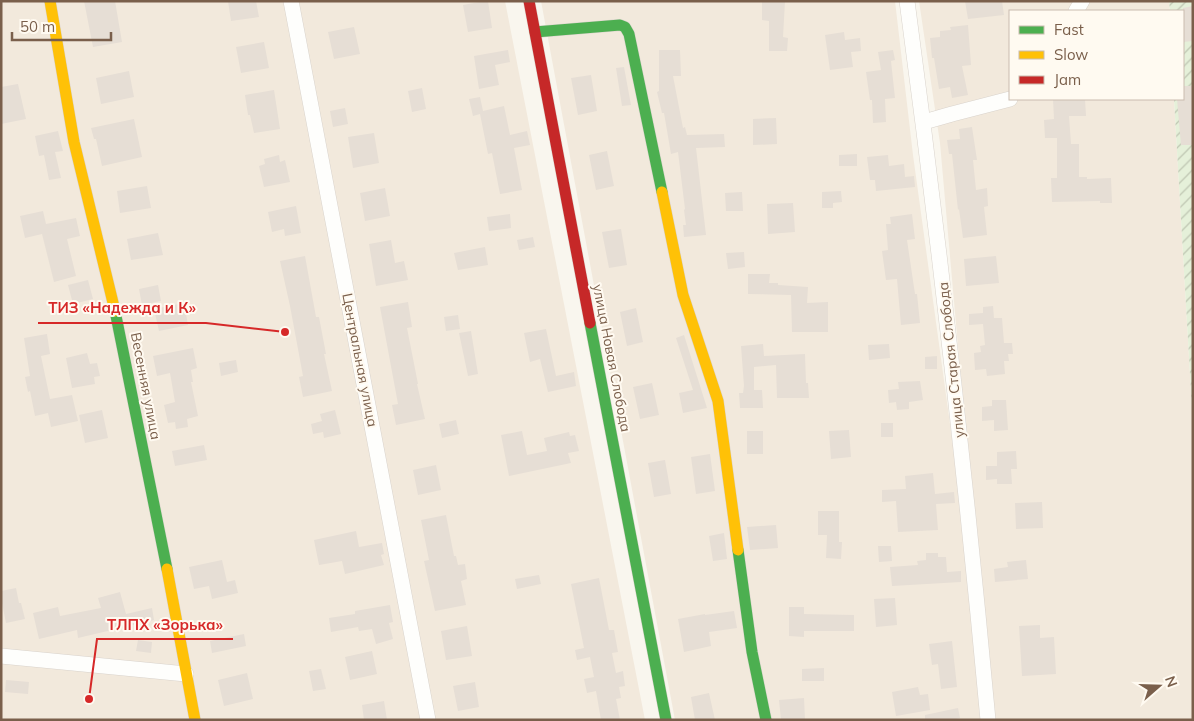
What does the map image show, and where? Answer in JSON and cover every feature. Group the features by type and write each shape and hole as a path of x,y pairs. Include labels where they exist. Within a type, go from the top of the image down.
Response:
{"street":[{"name":"Весенняя улица","path":"50,1 74,142 117,318 195,720"},
{"name":"Центральная улица","path":"291,1 428,720"},
{"name":"улица Новая Слобода","path":"529,1 666,720"},
{"name":"улица Старая Слобода","path":"908,1 924,122 972,550 988,720"},
{"path":"535,32 620,25 625,27 629,34 683,295 718,401 752,652 766,720"},
{"path":"924,122 1009,99"},
{"path":"1,656 186,674"}],"shaded area":[{"path":"1,1 505,1 645,720 1,720"},
{"path":"541,1 895,1 913,155 973,591 980,720 675,720"},
{"path":"919,1 1169,1 1170,10 1009,10 1009,100 1174,100 1193,426 1193,720 991,720 940,143"}],"green space":[{"path":"1169,1 1193,1 1193,426 1174,100 1184,100 1184,10 1170,10"}],"building":[{"path":"84,1 115,1 122,42 93,47"},
{"path":"228,1 256,1 259,17 231,21"},
{"path":"488,1 492,28 468,32 463,5"},
{"path":"762,1 785,1 783,37 788,38 787,51 769,51 769,21 762,20"},
{"path":"965,1 1002,1 1004,15 968,19"},
{"path":"1193,6 1193,41 1184,42 1183,8"},
{"path":"968,25 971,65 962,66 968,95 952,98 950,87 939,89 934,58 932,58 930,38 940,37 940,31 951,30 950,27"},
{"path":"354,27 360,54 334,59 328,32"},
{"path":"844,32 845,40 860,38 861,51 851,52 853,67 830,70 825,35"},
{"path":"264,42 269,68 241,73 236,47"},
{"path":"508,50 510,62 495,65 499,85 479,89 474,56"},
{"path":"659,50 680,50 681,76 673,76 683,128 685,127 687,135 724,134 725,147 696,148 706,235 684,237 683,225 686,225 685,209 678,152 671,154 664,113 662,113 657,92 659,91"},
{"path":"893,50 895,60 891,61 895,98 885,99 886,122 873,123 872,100 870,100 866,72 881,70 878,52"},
{"path":"624,67 631,105 622,106 616,68"},
{"path":"129,71 134,97 101,104 96,78"},
{"path":"591,75 597,111 578,115 571,78"},
{"path":"18,84 26,119 1,124 1,87"},
{"path":"1184,86 1193,86 1193,145 1181,145 1177,100 1184,100"},
{"path":"422,88 426,109 412,112 408,91"},
{"path":"274,90 280,129 254,133 250,115 248,115 245,95"},
{"path":"480,97 483,111 504,106 510,135 527,131 530,145 514,148 522,190 500,194 492,153 488,154 480,114 473,116 469,99"},
{"path":"1053,100 1085,100 1086,116 1069,116 1071,144 1079,144 1079,177 1087,177 1087,179 1111,178 1112,203 1100,203 1100,201 1052,202 1051,178 1057,178 1057,138 1045,138 1044,120 1054,119"},
{"path":"345,108 348,124 333,127 330,111"},
{"path":"776,118 777,144 753,145 753,119"},
{"path":"134,119 142,157 102,166 96,139 94,139 91,128"},
{"path":"972,127 977,160 973,160 976,190 987,188 988,206 984,207 987,235 963,238 952,154 949,154 947,140 960,139 959,129"},
{"path":"58,131 63,151 55,152 61,178 49,180 44,155 39,156 35,136"},
{"path":"374,133 379,163 353,168 348,137"},
{"path":"607,151 614,186 596,190 589,155"},
{"path":"857,154 857,166 839,166 839,155"},
{"path":"279,155 280,162 285,160 290,182 264,187 259,166 265,164 264,159"},
{"path":"888,155 889,166 904,164 905,177 914,176 915,187 876,191 875,180 870,180 867,157"},
{"path":"147,186 151,208 120,213 117,191"},
{"path":"385,188 390,216 365,221 360,193"},
{"path":"841,191 842,202 833,203 833,208 822,208 822,192"},
{"path":"742,192 743,211 726,211 725,193"},
{"path":"793,203 795,232 768,234 767,204"},
{"path":"296,206 301,233 285,236 284,229 272,232 268,212"},
{"path":"43,211 46,224 76,218 80,236 67,239 76,276 54,282 42,234 25,238 20,216"},
{"path":"510,214 511,228 489,231 487,217"},
{"path":"912,214 915,239 907,240 915,294 917,294 920,323 901,325 897,279 886,280 882,251 888,250 886,224 891,224 890,217"},
{"path":"621,229 627,265 609,268 602,232"},
{"path":"158,233 163,255 131,260 127,239"},
{"path":"533,237 535,247 519,250 517,240"},
{"path":"391,240 395,263 404,261 408,280 376,286 369,244"},
{"path":"485,247 488,265 458,270 454,253"},
{"path":"744,252 745,267 728,269 726,253"},
{"path":"305,256 316,317 319,317 332,391 303,397 299,377 303,376 280,261"},
{"path":"996,256 999,283 966,286 964,259"},
{"path":"748,274 770,274 769,283 808,287 807,303 828,302 828,332 792,332 791,295 748,294"},
{"path":"88,280 93,299 73,304 68,285"},
{"path":"158,285 161,301 142,305 139,289"},
{"path":"408,302 412,327 407,328 425,419 396,425 392,405 398,404 380,307"},
{"path":"184,303 188,325 159,331 154,309"},
{"path":"993,306 994,318 1002,318 1004,343 1012,343 1013,354 1008,354 1009,361 1004,361 1005,374 987,376 986,369 975,370 974,353 981,352 980,346 985,345 983,324 969,325 969,314 983,313 983,307"},
{"path":"636,308 643,342 627,346 620,312"},
{"path":"458,315 460,329 446,331 444,317"},
{"path":"546,329 556,376 574,372 576,386 548,392 540,359 530,362 524,333"},
{"path":"471,331 478,374 468,376 459,333"},
{"path":"47,334 50,354 41,356 50,399 72,395 78,421 51,427 48,413 35,416 25,377 30,376 24,338"},
{"path":"684,335 707,408 683,413 679,393 693,390 676,338"},
{"path":"763,344 764,356 805,354 806,383 808,383 809,398 777,398 776,365 754,367 754,390 762,390 763,408 740,408 739,393 743,393 744,386 741,346"},
{"path":"889,344 890,358 869,360 868,345"},
{"path":"193,348 197,368 191,370 193,382 191,382 198,416 187,419 188,427 176,429 175,422 168,423 164,405 175,402 170,373 157,376 153,356"},
{"path":"87,353 90,364 97,363 100,376 94,377 95,384 72,388 66,358"},
{"path":"937,356 937,369 925,369 925,357"},
{"path":"236,360 238,372 221,376 219,363"},
{"path":"920,381 923,400 909,402 909,409 897,410 896,402 889,403 888,390 899,389 898,382"},
{"path":"652,383 659,415 640,419 633,387"},
{"path":"992,400 1006,400 1008,430 994,431 994,420 982,421 982,407 992,406"},
{"path":"102,410 108,438 85,443 79,415"},
{"path":"335,410 341,434 324,438 323,432 313,434 311,424 322,421 320,414"},
{"path":"456,420 459,434 442,438 439,424"},
{"path":"881,423 893,423 893,437 881,437"},
{"path":"849,430 851,457 831,459 829,431"},
{"path":"522,431 527,455 547,451 544,438 569,432 570,436 575,435 579,451 568,453 571,463 509,476 501,435"},
{"path":"747,431 763,431 763,454 747,454"},
{"path":"204,445 207,460 175,466 172,451"},
{"path":"1016,451 1017,469 1011,469 1012,484 997,484 997,479 986,480 986,466 997,466 997,452"},
{"path":"710,454 715,491 696,494 691,457"},
{"path":"665,460 671,494 654,497 648,463"},
{"path":"436,465 441,490 418,495 413,470"},
{"path":"933,473 935,494 954,492 955,503 936,504 938,530 898,532 896,501 882,502 882,490 906,489 905,476"},
{"path":"1042,502 1043,528 1016,529 1015,503"},
{"path":"818,511 839,511 839,542 842,542 841,559 826,558 827,535 818,535"},
{"path":"446,515 454,556 456,556 458,565 465,564 467,579 461,581 466,605 435,611 424,561 429,560 421,520"},
{"path":"776,525 778,548 750,550 747,527"},
{"path":"356,531 359,547 382,543 384,554 381,555 384,565 345,574 342,561 319,565 314,540"},
{"path":"724,533 727,559 713,561 709,536"},
{"path":"878,546 891,546 892,561 879,562"},
{"path":"926,553 938,553 938,557 946,557 947,572 961,571 961,582 892,586 890,567 918,565 917,561 926,560"},
{"path":"222,560 227,582 235,580 238,593 212,599 209,586 194,589 189,567"},
{"path":"1026,560 1028,579 995,582 994,569 1008,567 1007,562"},
{"path":"539,575 541,584 517,589 515,579"},
{"path":"599,578 609,630 614,630 618,652 612,653 616,673 623,671 625,686 619,687 621,698 616,699 620,720 601,720 596,691 587,693 584,679 594,677 590,657 577,660 575,650 584,648 571,584"},
{"path":"16,588 25,619 6,623 1,591"},
{"path":"120,592 126,614 152,608 154,620 78,638 77,630 39,639 33,613 58,607 60,616 101,608 98,598"},
{"path":"895,598 897,625 876,627 874,599"},
{"path":"390,605 393,622 389,623 393,639 376,644 372,629 359,631 358,627 331,632 329,618 355,614 355,611"},
{"path":"789,607 804,607 804,614 854,615 854,631 804,631 804,637 789,636"},
{"path":"734,611 737,628 709,632 711,646 684,652 678,619"},
{"path":"1040,625 1040,638 1054,637 1056,674 1022,676 1019,626"},
{"path":"467,626 472,656 446,660 441,631"},
{"path":"244,634 246,646 212,653 210,641"},
{"path":"138,640 152,642 151,653 136,651"},
{"path":"952,641 957,687 941,689 938,664 932,665 929,644"},
{"path":"372,651 377,674 350,680 345,657"},
{"path":"824,668 824,681 802,681 802,669"},
{"path":"321,669 326,689 313,691 309,671"},
{"path":"247,673 253,699 224,706 218,680"},
{"path":"6,680 29,682 28,694 5,692"},
{"path":"475,682 479,707 458,711 453,686"},
{"path":"918,687 920,695 928,694 930,710 896,716 892,692"},
{"path":"709,693 715,720 695,720 691,697"},
{"path":"804,698 805,720 781,720 779,700"},
{"path":"384,701 387,720 364,720 362,705"},
{"path":"958,708 960,718 953,720 925,720 925,715"}],"traffic: fast":[{"path":"535,32 620,25 625,27 629,34 662,192"},
{"path":"115,311 167,569"},
{"path":"590,323 666,720"},
{"path":"738,550 752,652 766,720"}],"traffic: slow":[{"path":"50,1 74,142 115,311"},
{"path":"662,192 683,295 718,401 738,550"},
{"path":"167,569 195,720"}],"traffic: jam":[{"path":"529,1 590,323"}],"place":[{"name":"ТИЗ «Надежда и К»","path":"285,332"},
{"name":"ТЛПХ «Зорька»","path":"89,699"}]}
